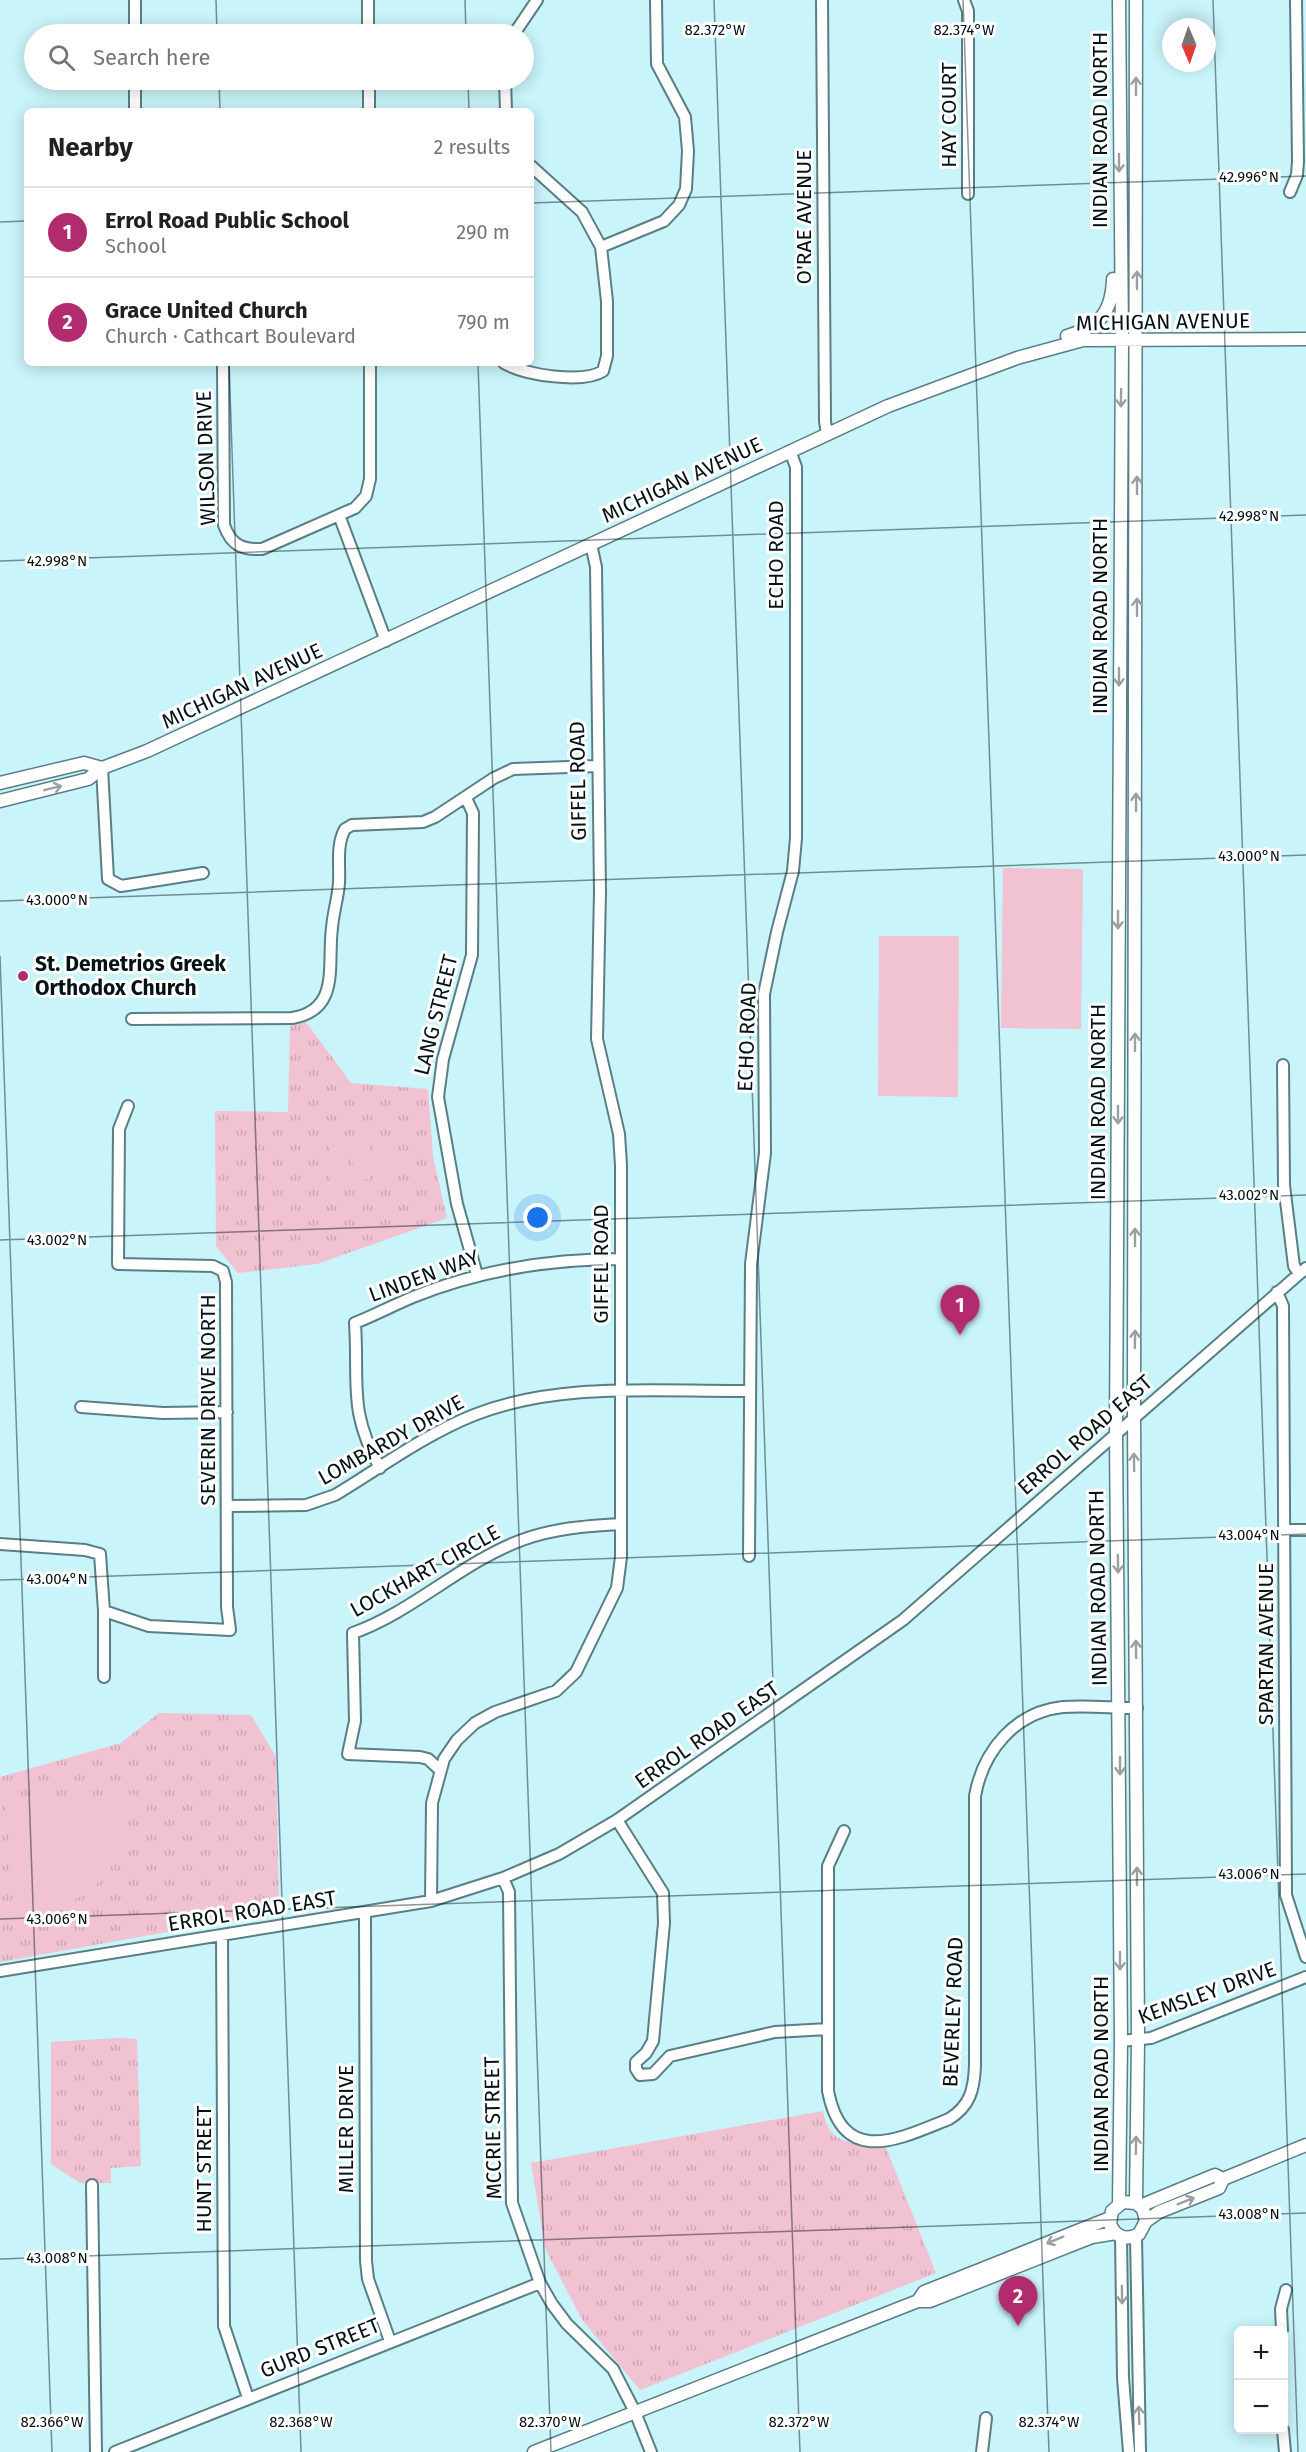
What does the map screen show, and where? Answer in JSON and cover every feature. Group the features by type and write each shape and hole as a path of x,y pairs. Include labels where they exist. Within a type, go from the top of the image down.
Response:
{"main road":[{"name":"INDIAN ROAD NORTH","path":"1119,0 1122,339 1116,1434 1121,2041 1119,2204 1138,2205"},
{"name":"INDIAN ROAD NORTH","path":"1136,0 1138,339 1134,1418 1138,2205 1146,2221"},
{"path":"1017,358 1040,344 1076,334 1098,322 1111,303 1120,243"},
{"name":"MICHIGAN AVENUE","path":"0,801 88,779 102,768 147,752 888,406 1017,358 1077,340 1306,339"},
{"name":"MICHIGAN AVENUE","path":"0,783 84,763 102,768"},
{"path":"534,2452 918,2301 930,2301 1092,2237 1136,2236 1143,2230 1146,2221 1159,2212 1219,2188 1223,2179 1306,2145"},
{"path":"1138,2205 1215,2175 1223,2179"},
{"path":"1118,2235 1110,2218 1112,2211 1119,2204"},
{"path":"918,2301 924,2292 1110,2218"}],"street":[{"path":"135,0 135,24"},
{"path":"368,0 368,24"},
{"path":"521,24 537,0"},
{"path":"601,247 664,221 679,206 686,189 688,151 685,117 663,81 657,64 656,0"},
{"name":"O'RAE AVENUE","path":"822,0 825,421 827,434"},
{"name":"HAY COURT","path":"964,0 968,12 968,195"},
{"path":"1290,192 1297,175 1298,161 1296,0"},
{"path":"135,90 135,108"},
{"path":"369,90 369,108"},
{"path":"505,90 506,108"},
{"path":"509,366 515,370 542,376 592,376 603,371 605,367 607,301 601,247 582,212 534,169"},
{"path":"534,182 541,177"},
{"name":"WILSON DRIVE","path":"223,366 224,525 229,539 237,546 262,549 339,515"},
{"path":"370,366 370,478 366,496 355,508 339,515 386,641"},
{"name":"ECHO ROAD","path":"749,1556 751,1264 765,1153 764,994 793,871 796,838 796,466 790,451"},
{"name":"GIFFEL ROAD","path":"431,1901 432,1803 439,1769 457,1740 476,1723 495,1712 556,1691 576,1672 617,1588 621,1524 621,1165 619,1134 597,1039 600,891 596,567 591,544"},
{"path":"132,1019 292,1018 316,1009 328,990 331,930 339,884 340,844 345,829 352,825 423,822 466,798 494,778 513,769 597,766"},
{"path":"102,768 108,879 113,884 121,886 203,873"},
{"name":"LANG STREET","path":"466,798 473,813 472,955 443,1059 438,1097 457,1204 477,1275"},
{"path":"1283,1065 1284,1185 1294,1266 1302,1271"},
{"name":"SEVERIN DRIVE NORTH","path":"104,1611 158,1627 230,1629 227,1607 228,1292 223,1271 207,1265 118,1264 119,1129 128,1106"},
{"name":"LINDEN WAY","path":"380,1468 365,1441 357,1415 355,1323 411,1297 477,1275 547,1262 621,1258"},
{"name":"ERROL ROAD EAST","path":"0,1971 431,1901 503,1878 559,1854 617,1820 903,1620 1302,1271"},
{"name":"SPARTAN AVENUE","path":"1277,1292 1283,1306 1286,1895 1306,1957"},
{"name":"LOMBARDY DRIVE","path":"229,1506 316,1503 335,1495 451,1425 498,1407 561,1394 750,1391"},
{"path":"81,1407 163,1413 227,1412"},
{"name":"LOCKHART CIRCLE","path":"439,1769 428,1759 420,1757 348,1754 355,1721 353,1633 382,1623 501,1549 523,1540 561,1530 621,1524"},
{"path":"1285,1530 1306,1530"},
{"path":"0,1544 85,1550 100,1554 104,1611 104,1677"},
{"name":"BEVERLEY ROAD","path":"844,1831 828,1866 828,2091 832,2110 841,2126 855,2137 871,2143 889,2142 949,2119 966,2105 972,2090 975,2066 975,1807 980,1772 1001,1738 1034,1715 1063,1707 1137,1708"},
{"path":"617,1820 652,1872 664,1900 653,2041 646,2054 636,2062 640,2075 653,2074 670,2056 775,2032 828,2029"},
{"name":"MCCRIE STREET","path":"503,1878 509,1892 512,2203 540,2283 567,2324 613,2369 636,2412 651,2452"},
{"name":"MILLER DRIVE","path":"365,1913 366,2261 368,2279 390,2341"},
{"name":"HUNT STREET","path":"222,1936 224,2326 248,2398"},
{"name":"KEMSLEY DRIVE","path":"1121,2041 1150,2038 1306,1977"},
{"path":"92,2185 96,2452"},
{"path":"1118,2235 1123,2378 1129,2452"},
{"path":"1136,2236 1140,2452"},
{"name":"GURD STREET","path":"115,2452 540,2283"},
{"path":"1282,2326 1281,2309 1286,2290"},
{"path":"982,2452 986,2418"},
{"path":"1283,2434 1285,2452"}],"green space":[{"path":"1003,868 1083,869 1081,1029 1001,1028"},
{"path":"879,936 959,936 958,1097 878,1096"},
{"path":"306,1022 351,1083 428,1089 433,1156 447,1218 317,1264 238,1273 216,1246 215,1111 288,1112 290,1026"},
{"path":"391,1142 393,1179 375,1179 374,1143"},
{"path":"347,1143 348,1180 331,1181 329,1144"},
{"path":"352,1143 369,1143 370,1179 353,1180"},
{"path":"159,1713 251,1715 276,1757 279,1912 0,1962 0,1777 121,1743"},
{"path":"134,1794 122,1853 90,1892 15,1926 6,1801"},
{"path":"137,2039 141,2166 111,2168 111,2183 80,2183 51,2164 51,2042"},
{"path":"823,2111 826,2123 837,2137 853,2143 885,2145 936,2273 640,2390 582,2320 545,2248 531,2163"}],"place":[{"name":"St. Demetrios Greek Orthodox Church","path":"23,976"},
{"name":"Errol Road Public School","path":"960,1335"},
{"name":"Grace United Church","path":"1018,2326"}]}
